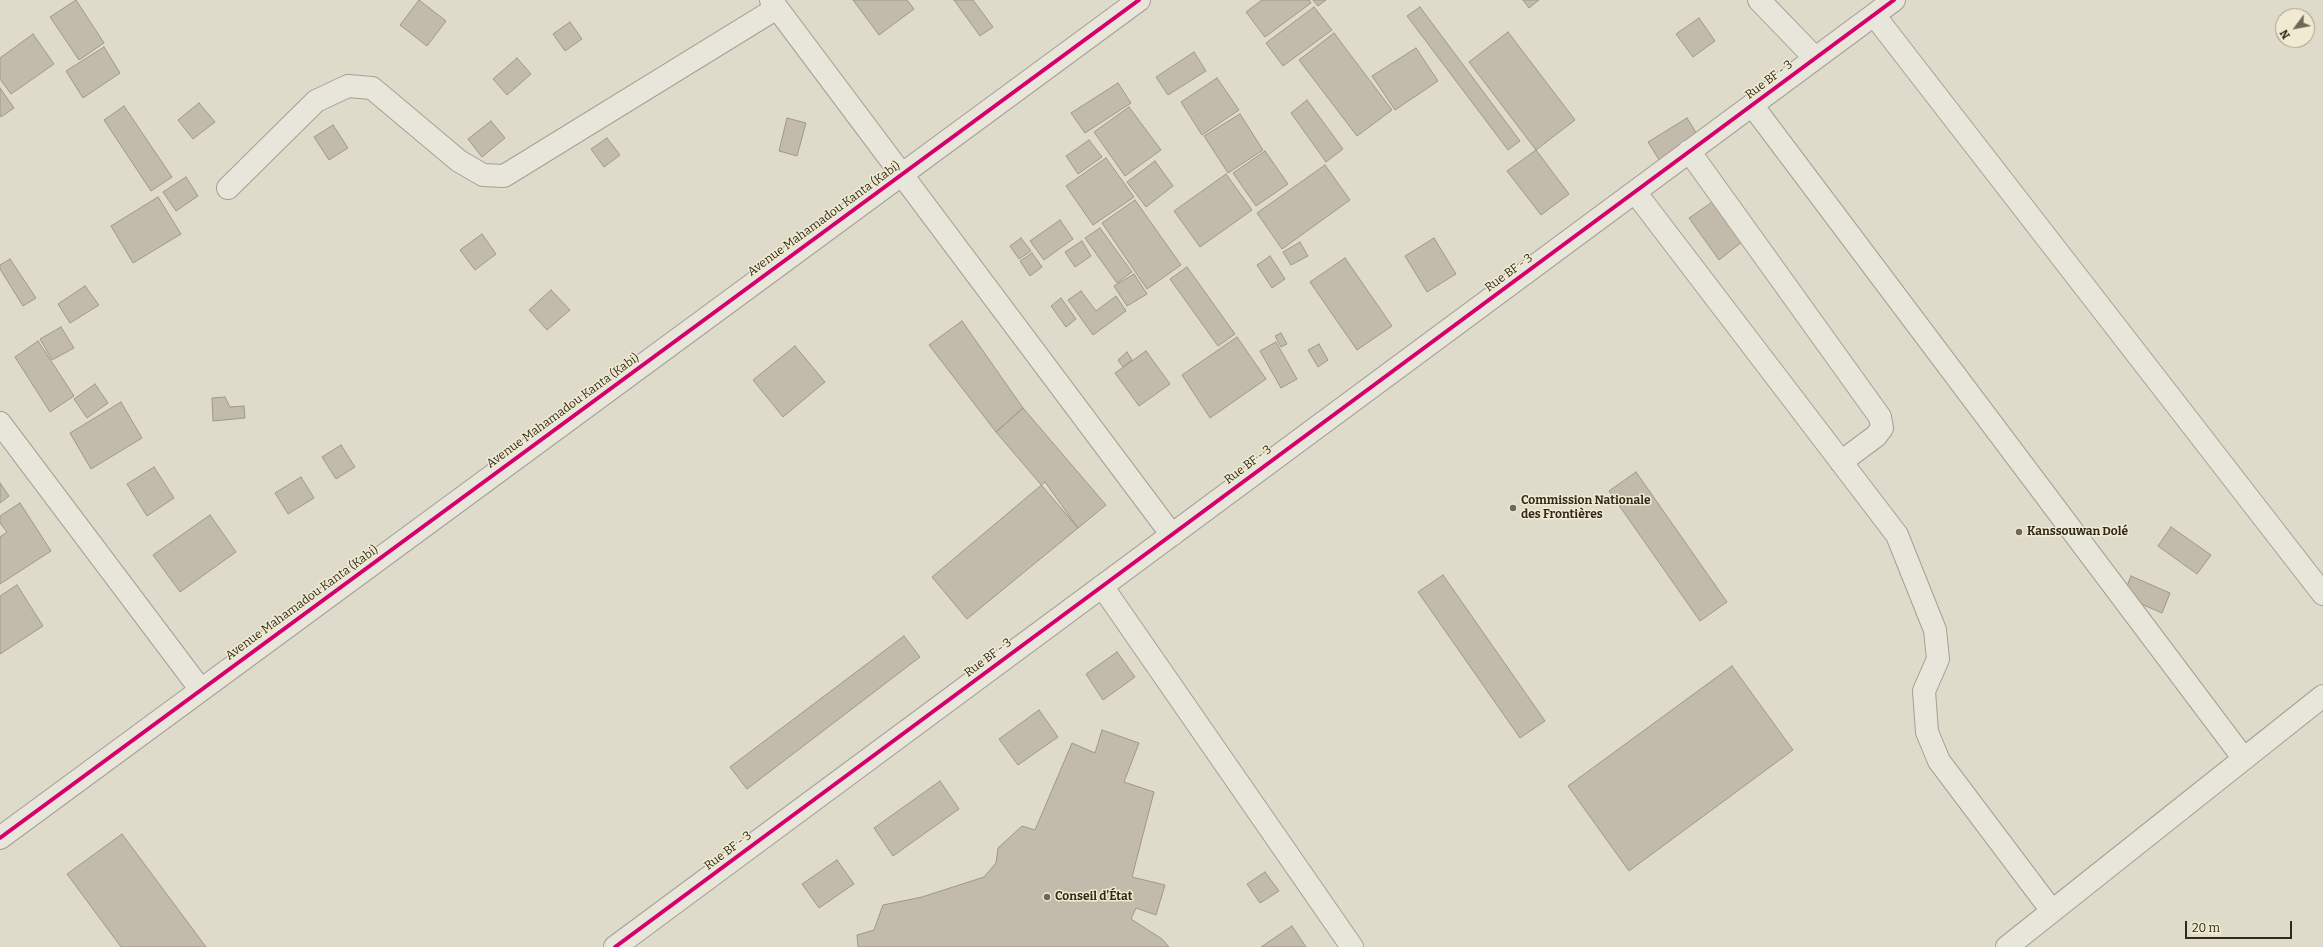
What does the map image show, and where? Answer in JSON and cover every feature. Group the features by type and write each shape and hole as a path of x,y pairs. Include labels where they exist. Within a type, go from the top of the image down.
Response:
{"street":[{"name":"Avenue Mahamadou Kanta (Kabi)","path":"0,838 1138,0"},
{"path":"1759,0 1815,58"},
{"name":"Rue BF - 3","path":"615,947 1894,0"},
{"path":"228,188 316,101 348,86 372,88 460,160 483,175 504,176 774,4 1172,535"},
{"path":"1874,15 2323,594"},
{"path":"1752,105 2244,759"},
{"path":"1689,151 1880,417 1882,428 1876,436 1841,462"},
{"path":"1635,192 1897,535 1935,630 1938,659 1924,691 1927,732 1939,761 2052,911"},
{"path":"0,424 201,690"},
{"path":"1102,586 1352,947"},
{"path":"2007,947 2323,696"}],"building":[{"path":"76,0 104,43 79,60 50,17"},
{"path":"419,0 446,21 427,46 400,25"},
{"path":"853,0 907,0 914,9 879,35"},
{"path":"954,0 973,0 993,27 980,36"},
{"path":"1262,0 1309,0 1311,3 1265,37 1246,12"},
{"path":"1313,0 1326,0 1318,6"},
{"path":"1523,0 1539,0 1529,8"},
{"path":"1314,7 1332,30 1283,66 1266,43"},
{"path":"1420,7 1520,141 1508,150 1407,16"},
{"path":"1699,18 1715,41 1693,57 1676,34"},
{"path":"570,22 582,39 565,51 553,34"},
{"path":"1508,32 1575,120 1536,150 1469,62"},
{"path":"1334,33 1392,110 1357,136 1299,60"},
{"path":"33,34 54,64 11,94 0,79 0,58"},
{"path":"104,47 120,73 83,98 66,71"},
{"path":"1416,48 1438,81 1395,110 1372,76"},
{"path":"1194,52 1206,71 1168,95 1156,77"},
{"path":"517,58 531,74 507,95 493,79"},
{"path":"1217,78 1239,110 1202,135 1181,102"},
{"path":"1118,83 1131,103 1085,133 1071,113"},
{"path":"0,88 14,108 1,117 0,115"},
{"path":"1307,100 1343,149 1326,162 1291,113"},
{"path":"199,103 215,122 193,139 178,120"},
{"path":"124,106 172,177 151,191 104,120"},
{"path":"1129,107 1161,150 1125,176 1094,132"},
{"path":"1240,114 1263,150 1228,173 1204,136"},
{"path":"787,118 806,123 797,156 779,151"},
{"path":"1687,118 1700,139 1661,163 1648,142"},
{"path":"491,121 505,138 482,157 468,139"},
{"path":"333,125 348,148 329,160 314,137"},
{"path":"607,138 620,155 604,167 591,149"},
{"path":"1089,140 1102,157 1078,174 1066,156"},
{"path":"1536,150 1569,194 1541,215 1507,171"},
{"path":"1265,151 1288,184 1256,206 1233,173"},
{"path":"1106,158 1134,197 1093,225 1066,186"},
{"path":"1155,161 1173,186 1146,207 1127,182"},
{"path":"1325,165 1350,200 1282,249 1257,213"},
{"path":"1226,174 1252,210 1200,247 1174,211"},
{"path":"186,177 198,196 176,211 163,192"},
{"path":"1721,196 1747,238 1719,260 1689,218"},
{"path":"158,197 181,234 133,263 111,226"},
{"path":"1135,200 1181,265 1147,289 1102,223"},
{"path":"1060,220 1073,239 1044,260 1030,241"},
{"path":"1100,228 1132,272 1117,283 1085,238"},
{"path":"482,234 496,254 475,270 460,250"},
{"path":"1021,238 1031,251 1019,259 1010,246"},
{"path":"1434,238 1456,274 1427,292 1405,256"},
{"path":"1082,241 1091,256 1075,267 1065,252"},
{"path":"1300,242 1308,256 1291,265 1283,252"},
{"path":"1032,253 1042,267 1030,276 1020,261"},
{"path":"1270,256 1285,279 1272,288 1257,265"},
{"path":"1345,258 1392,326 1357,350 1310,282"},
{"path":"10,259 36,298 23,306 0,269 0,265"},
{"path":"1187,267 1235,334 1218,346 1170,279"},
{"path":"1134,274 1147,294 1127,306 1114,286"},
{"path":"85,286 99,305 70,323 58,304"},
{"path":"551,290 570,310 547,330 529,310"},
{"path":"1081,291 1096,311 1116,296 1126,311 1093,335 1068,300"},
{"path":"1061,298 1076,319 1066,327 1051,306"},
{"path":"962,321 1023,408 996,432 929,345"},
{"path":"61,327 74,348 52,360 40,339"},
{"path":"1281,333 1287,344 1281,347 1275,336"},
{"path":"1237,337 1266,379 1210,418 1182,375"},
{"path":"38,341 74,396 50,412 15,357"},
{"path":"1276,342 1297,379 1281,388 1260,351"},
{"path":"1319,344 1328,360 1318,367 1308,350"},
{"path":"795,346 825,382 783,417 753,380"},
{"path":"1146,351 1170,384 1139,406 1115,373"},
{"path":"1127,352 1132,360 1123,367 1118,360"},
{"path":"95,384 108,403 87,418 74,399"},
{"path":"225,397 230,407 244,406 245,418 213,421 212,398"},
{"path":"121,402 142,438 91,469 70,433"},
{"path":"1023,408 1106,505 1078,528 996,432"},
{"path":"341,445 355,467 336,479 322,457"},
{"path":"154,467 174,498 147,516 127,484"},
{"path":"1636,472 1727,602 1700,621 1609,491"},
{"path":"301,477 314,498 288,514 275,493"},
{"path":"1045,482 1078,528 967,619 932,577"},
{"path":"0,483 9,496 0,503"},
{"path":"20,503 51,551 0,584 0,537 7,532 0,523 0,516"},
{"path":"210,515 236,552 180,592 153,555"},
{"path":"2171,527 2211,555 2197,574 2158,546"},
{"path":"1443,575 1545,721 1520,738 1418,592"},
{"path":"2131,576 2170,593 2162,613 2123,596"},
{"path":"17,585 43,626 0,654 0,596"},
{"path":"904,636 920,657 747,789 730,767"},
{"path":"1117,652 1135,677 1103,700 1086,674"},
{"path":"1732,666 1793,750 1629,871 1568,786"},
{"path":"1039,710 1058,737 1018,765 999,739"},
{"path":"1102,730 1139,743 1124,782 1154,792 1132,877 1165,885 1156,915 1136,908 1131,919 1162,939 1169,947 858,947 857,935 874,930 883,905 922,897 984,877 996,863 998,848 1022,826 1035,830 1072,743 1095,753"},
{"path":"940,781 959,809 893,856 874,828"},
{"path":"122,834 206,947 121,947 67,874"},
{"path":"837,860 854,884 819,908 802,884"},
{"path":"1265,872 1279,891 1260,903 1247,884"},
{"path":"1292,926 1306,947 1261,947"}],"cycle path":[{"path":"0,838 1139,0"},
{"path":"615,947 1894,0"}],"place":[{"name":"Commission Nationale des Frontières","path":"1513,508"},
{"name":"Kanssouwan Dolé","path":"2019,532"},
{"name":"Conseil d'État","path":"1047,897"}]}
